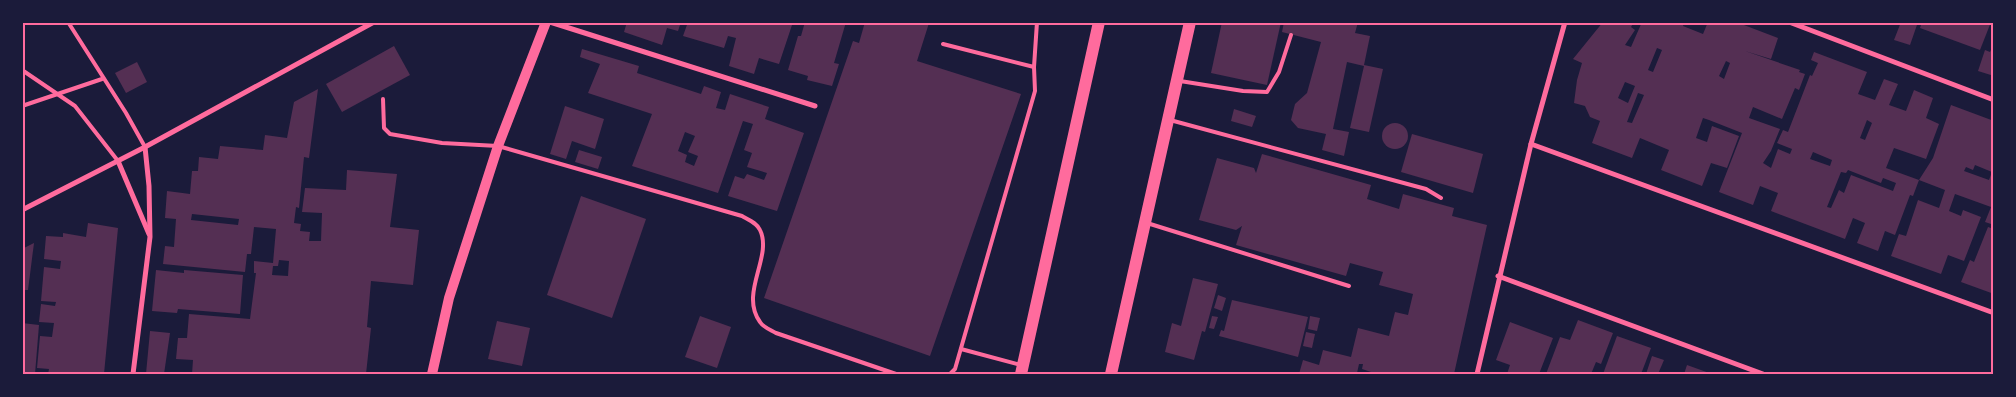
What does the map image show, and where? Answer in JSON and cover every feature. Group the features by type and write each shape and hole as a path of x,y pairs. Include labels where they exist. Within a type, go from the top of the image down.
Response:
{"main road":[{"path":"432,374 449,298 498,146 546,22"},
{"path":"1022,370 1099,22"},
{"path":"1110,374 1190,22"}],"street":[{"path":"22,210 145,147 374,22"},
{"path":"550,22 815,106"},
{"path":"1477,374 1498,276 1531,144 1565,22"},
{"path":"1788,22 1994,100"},
{"path":"1531,144 1994,313"},
{"path":"133,374 150,237 149,186 145,147"},
{"path":"118,160 150,237"},
{"path":"1498,276 1763,374"}],"lane":[{"path":"68,22 102,79 126,113 145,147"},
{"path":"950,374 955,369 1035,91 1034,68 1037,22"},
{"path":"1177,80 1243,91 1266,92 1279,72 1291,35"},
{"path":"943,44 1034,68"},
{"path":"22,70 57,94 85,117 118,160"},
{"path":"22,106 102,79"},
{"path":"383,99 384,128 390,134 442,143 498,146 742,216 753,222 760,230 763,243 754,285 753,308 760,323 776,333 896,374"},
{"path":"1168,119 1426,189 1441,198"},
{"path":"1145,223 1349,286"},
{"path":"960,349 1022,370"}],"building":[{"path":"627,22 681,22 678,31 667,28 662,45 624,32"},
{"path":"688,22 793,22 779,64 759,58 754,74 729,66 736,38 728,36 724,48 683,36"},
{"path":"805,22 846,22 834,63 839,64 832,86 807,80 808,76 788,70 798,36 801,36"},
{"path":"865,22 929,23 917,61 1021,94 930,356 764,298 853,41 859,43"},
{"path":"1222,22 1281,22 1267,85 1211,73"},
{"path":"1284,22 1358,22 1355,33 1370,36 1364,65 1383,69 1369,132 1350,128 1364,66 1347,62 1333,129 1349,132 1344,156 1322,150 1326,134 1298,128 1291,120 1295,104 1307,93 1321,42 1282,32"},
{"path":"1603,22 1634,22 1631,27 1635,30 1625,45 1631,47 1642,22 1684,22 1683,26 1703,34 1708,22 1736,22 1778,38 1771,59 1745,51 1800,70 1799,72 1805,74 1799,90 1795,88 1782,119 1753,107 1749,118 1780,129 1771,151 1763,163 1771,168 1778,149 1790,154 1792,149 1777,143 1783,130 1788,132 1810,75 1812,76 1818,63 1811,60 1814,52 1867,72 1858,94 1875,100 1884,79 1898,84 1889,105 1906,111 1914,90 1933,98 1926,118 1939,124 1926,159 1894,148 1886,168 1919,180 1913,196 1910,195 1895,235 1885,231 1878,251 1857,243 1865,223 1853,218 1845,239 1771,211 1778,193 1760,186 1753,205 1719,192 1742,133 1709,120 1703,118 1696,138 1707,142 1712,126 1739,136 1727,168 1711,163 1702,186 1661,170 1669,150 1640,138 1632,158 1592,143 1600,121 1590,117 1585,106 1574,103 1577,80 1582,63 1573,59","holes":["1657,48 1662,50 1653,72 1648,70","1726,61 1730,63 1724,79 1719,76","1625,82 1635,86 1628,103 1618,98","1638,93 1644,95 1632,123 1627,122","1867,120 1872,123 1865,140 1860,138","1813,152 1832,160 1830,166 1810,159","1848,170 1881,183 1883,178 1896,183 1893,191 1851,175 1844,193 1839,190 1831,208 1827,207 1841,172 1846,173"]},
{"path":"1901,22 1918,22 1910,45 1894,40"},
{"path":"1922,22 1991,22 1980,50 1920,28"},
{"path":"1994,43 1994,76 1978,71 1985,50 1990,52"},
{"path":"394,46 410,75 342,112 326,84"},
{"path":"582,49 639,66 637,73 701,94 704,86 721,92 716,108 725,110 730,94 769,107 765,119 804,133 777,211 728,196 735,176 744,179 747,174 764,180 767,173 747,167 752,153 744,150 753,124 743,121 718,193 632,166 652,114 588,93 600,64 580,57","holes":["685,132 695,136 688,152 698,156 694,166 685,162 687,155 678,151"]},
{"path":"137,62 147,82 126,93 115,73"},
{"path":"318,89 309,158 304,157 299,208 296,207 294,223 301,224 300,231 310,232 309,241 321,241 322,213 302,212 305,188 346,190 347,170 397,174 390,227 419,230 413,285 371,281 367,327 371,328 366,374 192,374 193,360 176,359 178,338 187,338 189,314 250,319 256,273 254,273 254,261 273,263 276,229 254,227 251,254 247,254 245,272 163,264 165,246 174,247 176,219 165,218 167,191 190,194 192,171 198,171 199,157 218,159 220,146 263,150 265,135 287,138 294,102","holes":["192,214 239,219 238,225 191,220","279,260 289,261 288,276 272,275 273,266 278,266"]},
{"path":"1951,105 1994,121 1994,225 1985,222 1991,207 1955,194 1949,211 1961,216 1963,210 1981,217 1964,261 1948,255 1941,274 1891,256 1899,234 1906,236 1918,200 1939,208 1945,190 1919,180 1933,158","holes":["1975,165 1992,172 1989,180 1964,171 1966,167 1973,170"]},
{"path":"565,106 604,119 595,149 572,141 566,159 550,154"},
{"path":"1234,109 1256,116 1252,127 1231,121"},
{"path":"1395,123 1404,127 1408,136 1404,145 1395,149 1386,145 1382,136 1386,127"},
{"path":"1412,134 1483,154 1473,193 1401,172"},
{"path":"579,150 602,157 598,169 575,162"},
{"path":"1262,154 1371,185 1367,199 1399,209 1403,194 1454,208 1452,216 1487,225 1454,374 1377,374 1362,369 1363,364 1359,364 1357,373 1354,374 1299,374 1303,360 1319,365 1323,350 1351,357 1358,328 1389,336 1395,312 1408,315 1413,294 1379,285 1383,272 1350,263 1346,276 1236,245 1242,226 1236,230 1199,220 1217,158 1254,168 1256,173"},
{"path":"581,196 646,219 612,318 547,295"},
{"path":"88,223 118,228 104,374 48,374 49,369 37,368 40,336 52,337 54,323 39,322 41,304 55,306 56,302 41,301 44,267 60,269 61,261 44,259 46,236 63,237 63,233 86,237"},
{"path":"1988,227 1994,229 1994,294 1961,282 1970,260 1974,262"},
{"path":"34,243 28,290 22,290 22,249"},
{"path":"156,270 184,273 184,270 243,275 240,314 178,309 177,313 152,311"},
{"path":"1193,278 1218,284 1205,332 1202,331 1194,360 1165,352 1172,323 1181,326"},
{"path":"1218,295 1226,298 1222,311 1214,308"},
{"path":"1232,300 1308,317 1298,357 1219,336 1221,330 1224,331"},
{"path":"700,316 731,327 717,368 685,357"},
{"path":"1212,316 1218,317 1214,329 1209,328"},
{"path":"1310,316 1320,318 1317,331 1308,329"},
{"path":"1578,320 1613,333 1601,364 1596,362 1591,374 1546,374 1560,337 1570,340"},
{"path":"497,321 530,328 522,366 488,359"},
{"path":"1510,322 1553,338 1539,374 1507,374 1510,365 1496,360"},
{"path":"22,323 39,325 35,374 22,374"},
{"path":"150,331 170,333 164,374 146,374"},
{"path":"1306,332 1315,334 1312,348 1303,346"},
{"path":"1617,336 1651,348 1641,374 1603,374"},
{"path":"1652,356 1664,360 1658,374 1646,374"},
{"path":"1687,365 1712,374 1684,374"}]}
